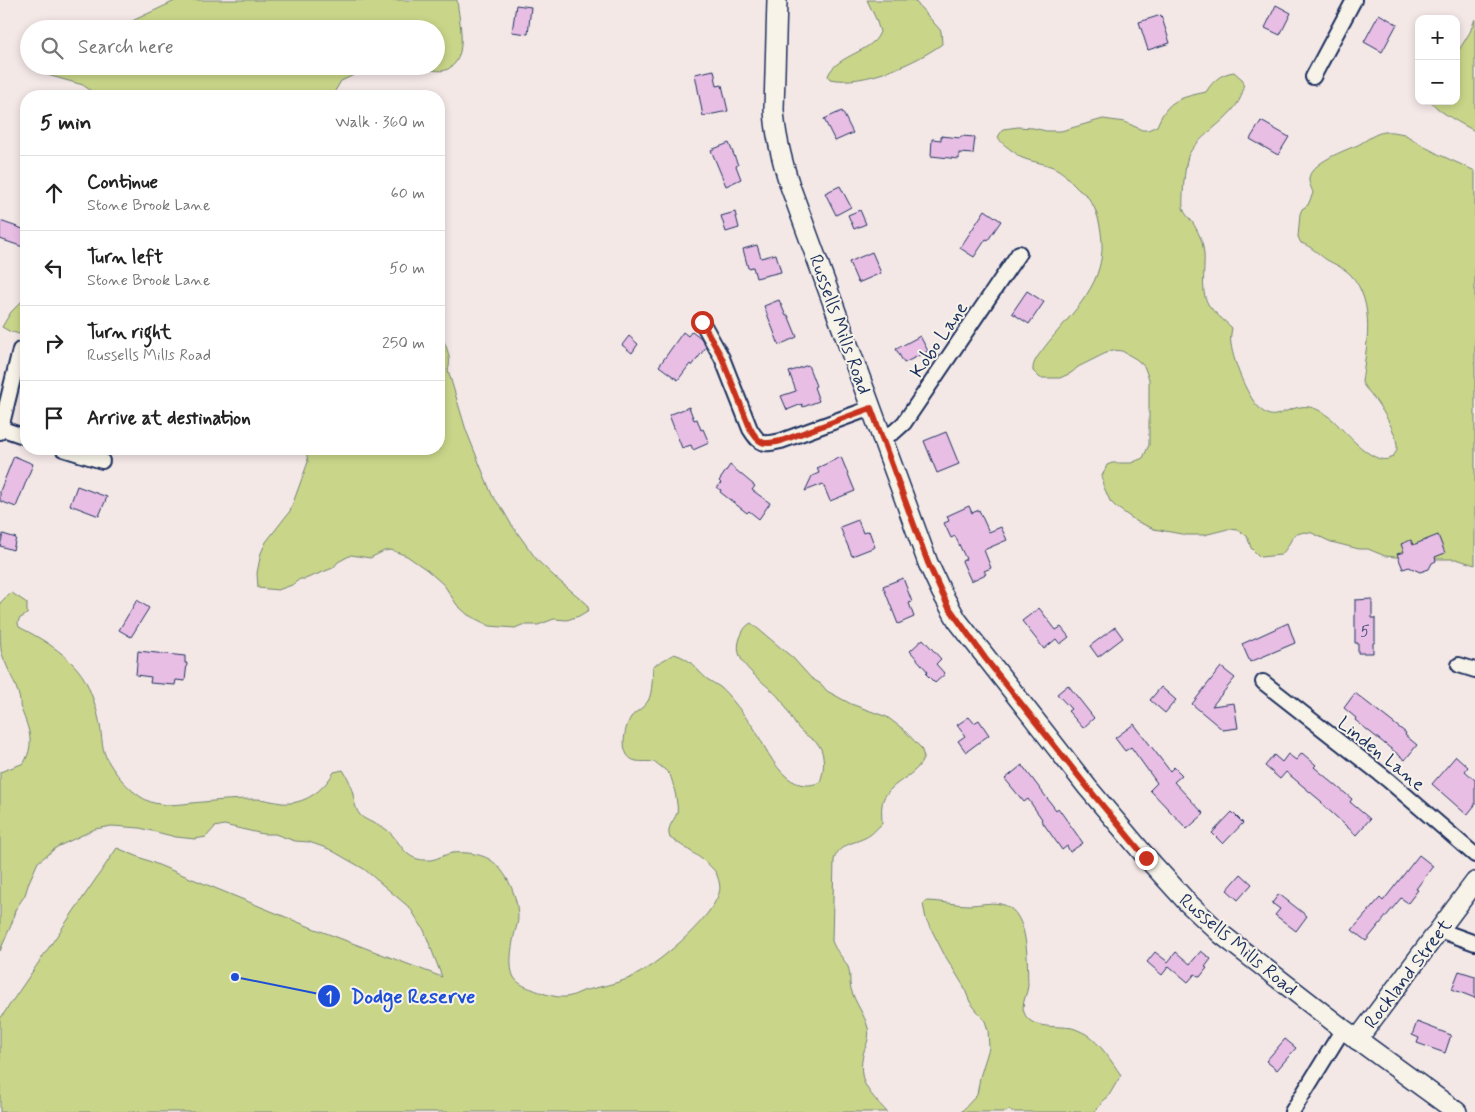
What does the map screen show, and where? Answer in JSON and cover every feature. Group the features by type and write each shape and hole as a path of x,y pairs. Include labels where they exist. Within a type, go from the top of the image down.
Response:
{"main road":[{"name":"Russells Mills Road","path":"777,0 774,109 777,139 790,186 935,579 957,620 1088,788 1173,888 1221,934 1350,1034 1457,1112"},
{"name":"Rockland Street","path":"1350,1034 1439,930 1475,882"}],"street":[{"path":"1313,77 1354,0"},
{"name":"Kobo Lane","path":"882,438 894,432 904,423 1019,253"},
{"path":"702,322 722,358 750,428 761,443 770,444 781,441 871,408"},
{"path":"20,350 0,430 20,435"},
{"path":"81,455 102,462"},
{"path":"1459,665 1475,670"},
{"name":"Linden Lane","path":"1263,682 1388,780 1475,855"},
{"path":"1439,930 1475,943"},
{"path":"1292,1112 1350,1034"}],"green space":[{"path":"177,0 457,0 461,29 461,49 453,65 445,70 445,20 134,20"},
{"path":"867,0 914,0 941,31 942,44 904,65 873,76 858,79 830,79 828,76 836,65 868,46 880,32"},
{"path":"1475,19 1475,131 1458,122 1434,105 1460,105 1460,48"},
{"path":"1234,72 1243,80 1243,91 1232,111 1195,145 1189,154 1184,180 1183,207 1193,223 1202,244 1205,298 1213,310 1232,328 1232,352 1239,373 1256,405 1270,415 1277,415 1298,407 1310,407 1333,420 1354,441 1373,456 1382,459 1390,458 1396,452 1396,440 1390,424 1362,382 1368,326 1364,298 1348,272 1301,243 1298,237 1300,214 1302,209 1308,205 1313,193 1309,180 1311,172 1329,158 1358,145 1374,135 1387,132 1404,134 1433,151 1475,171 1475,565 1456,559 1416,559 1385,556 1368,549 1359,549 1331,542 1312,533 1304,532 1294,535 1281,555 1260,557 1251,548 1247,536 1238,530 1228,529 1204,535 1187,535 1154,529 1136,521 1110,501 1103,485 1102,476 1107,465 1112,463 1131,463 1143,458 1149,445 1149,379 1144,366 1122,351 1112,350 1060,378 1040,378 1033,371 1038,356 1086,296 1094,282 1102,250 1101,232 1096,212 1085,194 1065,174 1056,168 1020,157 1005,146 998,137 1003,129 1018,127 1061,131 1103,119 1125,122 1142,130 1148,130 1157,126 1170,105 1182,98 1206,92 1217,79 1225,74"},
{"path":"48,75 354,75 341,81 336,90 90,90 83,85"},
{"path":"20,303 20,334 2,327 11,312"},
{"path":"445,345 449,355 448,370 466,430 492,495 537,560 586,603 589,610 567,620 554,619 538,625 522,625 515,628 490,626 468,615 457,605 444,585 427,570 407,556 391,550 384,551 370,558 351,555 338,562 333,568 305,579 300,579 292,585 278,590 258,588 257,573 261,553 266,542 290,511 308,462 307,455 445,455"},
{"path":"12,593 27,603 27,614 19,619 19,627 58,650 82,675 96,707 106,757 120,778 133,791 154,803 166,805 249,799 290,803 298,802 319,791 334,772 343,770 350,783 355,805 360,815 387,830 409,855 422,860 431,860 452,853 471,853 489,859 501,870 514,893 518,918 511,957 513,976 526,987 548,995 561,997 619,982 641,972 681,942 694,929 714,904 719,893 720,888 717,875 710,866 670,838 669,828 677,810 670,775 655,762 636,761 630,758 625,748 624,742 628,722 650,697 653,666 674,654 689,661 707,679 724,690 733,700 754,728 769,755 783,773 792,781 800,784 808,785 820,782 823,770 821,749 798,728 780,699 751,672 740,656 738,648 740,638 745,628 751,623 793,658 811,678 821,684 827,691 851,704 887,717 903,729 921,748 924,757 916,769 895,785 883,799 882,824 870,835 840,850 834,860 832,941 848,967 851,989 868,1028 868,1040 862,1061 865,1085 887,1112 0,1112 0,1019 117,848 310,927 442,977 424,930 410,908 364,869 329,849 309,842 295,841 275,834 263,834 224,825 215,827 206,837 195,839 176,837 140,828 112,826 95,829 57,847 38,862 25,895 15,910 12,923 0,951 0,772 24,763 30,748 30,734 20,706 16,686 1,650 0,603"},
{"path":"927,901 964,905 996,903 1012,910 1019,918 1023,928 1027,953 1028,986 1023,1005 1025,1015 1036,1024 1072,1028 1086,1034 1101,1048 1121,1075 1108,1097 1095,1112 1011,1112 1009,1110 1004,1112 961,1112 977,1095 980,1077 989,1048 988,1030 985,1021 970,1002 963,985 926,919 923,904"}],"building":[{"path":"516,5 531,7 528,34 512,32"},
{"path":"1276,5 1291,13 1280,35 1265,28"},
{"path":"1379,14 1397,24 1382,52 1364,42"},
{"path":"1161,15 1170,43 1148,50 1139,22"},
{"path":"714,70 717,86 722,85 728,111 703,116 695,74"},
{"path":"842,111 853,133 835,141 824,119"},
{"path":"1261,121 1289,137 1278,155 1250,139"},
{"path":"941,136 975,137 973,154 959,153 959,159 931,156 932,139 941,140"},
{"path":"729,143 738,165 736,166 741,179 726,186 711,150"},
{"path":"840,186 851,207 836,215 825,193"},
{"path":"860,210 866,224 854,229 848,215"},
{"path":"985,210 1001,221 974,257 960,248"},
{"path":"735,212 739,228 726,232 721,216"},
{"path":"0,221 20,228 20,246 0,239"},
{"path":"757,245 761,258 776,254 781,272 756,278 753,267 748,268 743,249"},
{"path":"872,252 881,273 858,283 849,262"},
{"path":"1027,291 1044,302 1029,324 1012,313"},
{"path":"779,300 786,316 788,315 797,337 779,345 764,306"},
{"path":"692,331 701,338 706,347 692,366 690,364 678,380 659,366 683,332 688,336"},
{"path":"629,336 638,344 632,353 622,345"},
{"path":"920,336 928,351 904,363 896,349"},
{"path":"808,365 816,386 814,387 819,401 803,407 802,404 787,410 781,396 796,391 789,372"},
{"path":"689,407 694,420 697,419 709,443 693,450 691,445 682,448 669,415"},
{"path":"946,432 959,464 937,473 924,441"},
{"path":"14,456 33,464 16,507 0,501 0,491"},
{"path":"841,457 855,491 830,501 823,484 805,491 812,476 819,473 817,468"},
{"path":"730,465 755,486 752,490 770,503 759,519 749,511 747,513 717,488 721,483 719,481"},
{"path":"77,486 107,497 99,516 70,505"},
{"path":"969,506 972,513 979,510 989,532 1001,527 1007,540 984,550 991,568 984,571 986,574 971,581 962,561 966,559 955,536 951,538 944,523 949,521 947,516"},
{"path":"858,520 863,533 869,531 875,547 852,556 840,527"},
{"path":"3,534 16,538 13,550 0,546"},
{"path":"1438,535 1445,553 1435,557 1436,561 1432,563 1429,569 1420,572 1409,567 1403,569 1397,554 1404,552 1401,544 1411,540 1413,545"},
{"path":"903,578 912,602 909,603 914,617 898,624 883,586"},
{"path":"1372,599 1372,618 1375,618 1373,653 1358,653 1358,643 1355,643 1355,600"},
{"path":"137,600 149,608 131,637 119,630"},
{"path":"1039,608 1056,630 1061,627 1069,637 1060,644 1056,639 1044,649 1022,621"},
{"path":"1288,623 1295,643 1250,662 1242,644"},
{"path":"1115,627 1123,638 1098,657 1090,646"},
{"path":"923,639 941,659 936,664 945,674 935,683 926,674 928,672 910,651"},
{"path":"138,651 185,656 185,663 187,663 185,681 176,680 175,685 150,683 151,677 136,675"},
{"path":"1221,667 1235,678 1212,706 1234,703 1238,728 1223,730 1192,704"},
{"path":"1068,685 1094,718 1083,728 1068,711 1071,709 1057,694"},
{"path":"1161,687 1176,700 1165,713 1150,700"},
{"path":"1355,693 1406,733 1405,735 1417,745 1405,760 1355,720 1356,718 1344,708"},
{"path":"969,717 974,723 979,720 989,735 966,752 958,741 965,736 957,725"},
{"path":"1134,724 1170,771 1174,767 1182,775 1174,782 1204,814 1187,829 1150,790 1157,783 1131,747 1125,751 1115,738"},
{"path":"1302,753 1316,765 1314,767 1352,799 1350,802 1370,819 1356,835 1322,802 1286,772 1280,779 1265,766 1274,755 1282,762 1288,754 1296,760"},
{"path":"1456,756 1468,767 1465,771 1475,780 1475,805 1467,815 1432,784"},
{"path":"1022,765 1056,810 1058,808 1083,843 1070,852 1067,846 1062,850 1028,799 1024,802 1005,779"},
{"path":"1232,812 1243,823 1223,844 1212,833"},
{"path":"1419,855 1433,866 1408,903 1401,898 1366,941 1352,930 1380,898 1383,901"},
{"path":"1241,874 1252,884 1238,900 1227,890"},
{"path":"1279,894 1307,916 1296,931 1275,915 1280,909 1272,903"},
{"path":"1201,951 1211,959 1200,977 1195,974 1188,982 1169,966 1162,975 1147,962 1155,952 1168,962 1176,952 1190,964"},
{"path":"1459,971 1475,976 1475,998 1452,989"},
{"path":"1417,1022 1451,1035 1445,1053 1417,1043 1419,1038 1412,1035"},
{"path":"1285,1039 1296,1048 1277,1070 1266,1061"}],"place":[{"name":"Dodge Reserve","path":"235,977"}],"route":[{"path":"702,322 722,358 750,428 761,443 770,444 781,441 871,408 928,563 948,606 985,658 1146,858"}]}
